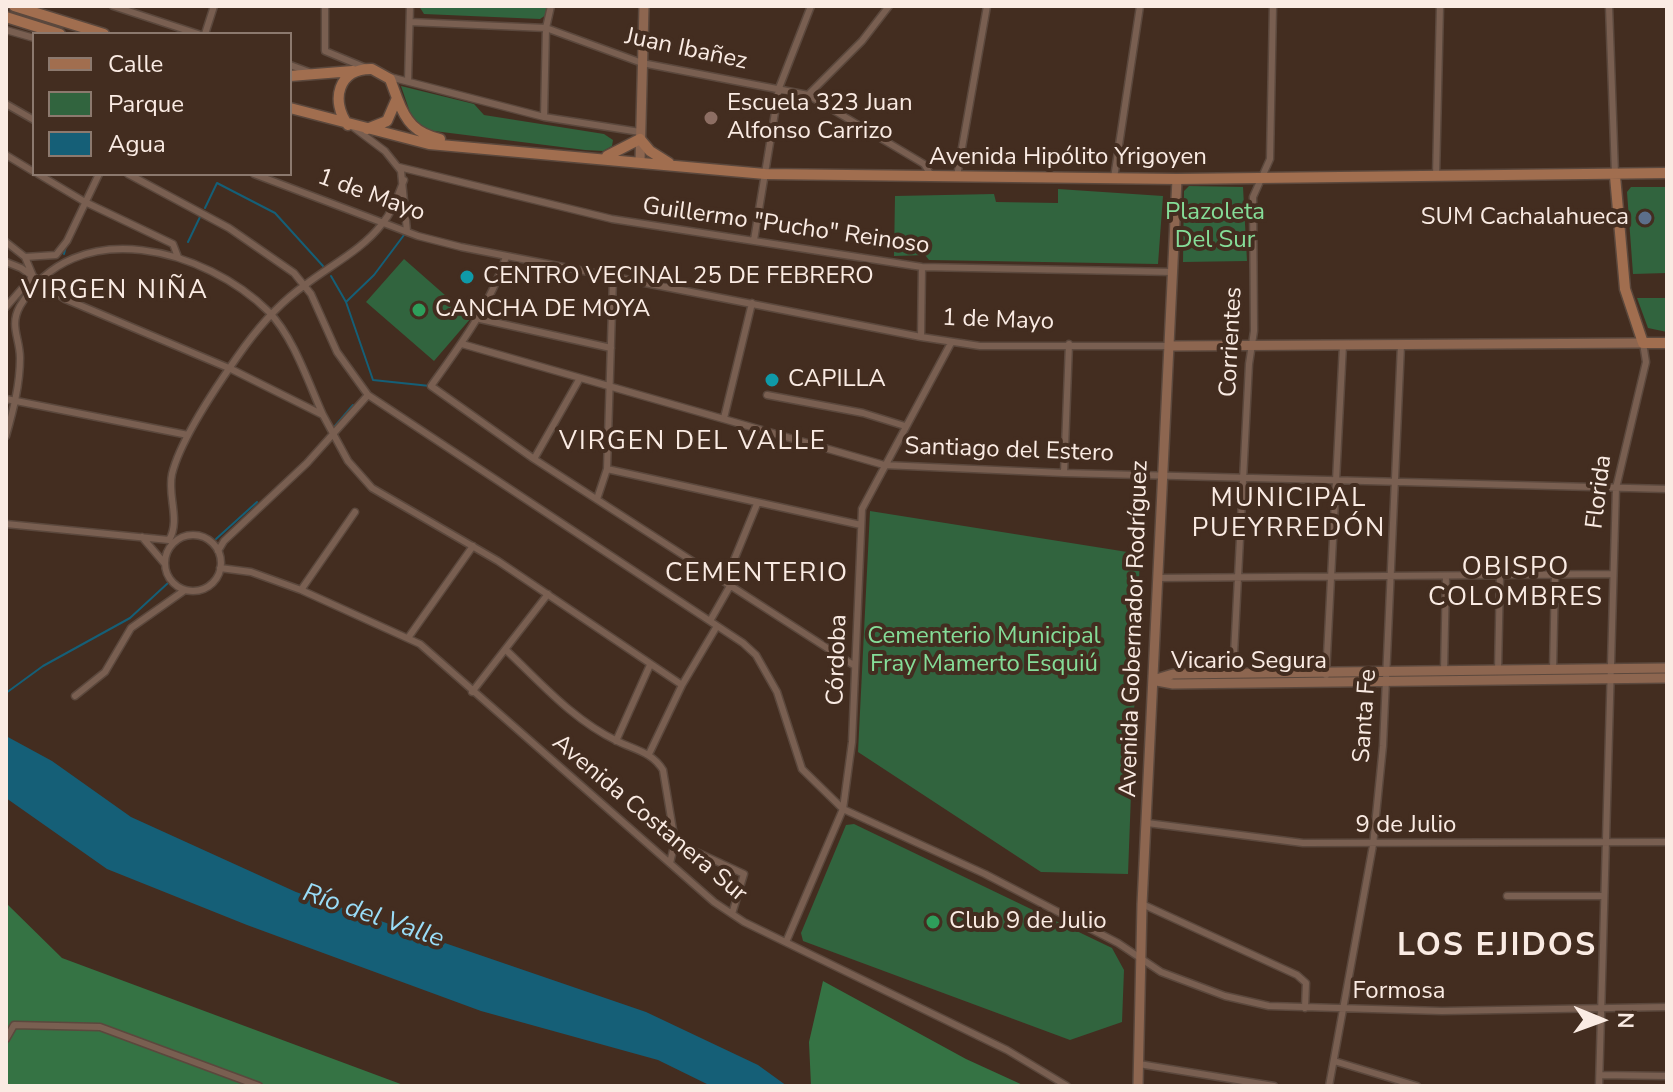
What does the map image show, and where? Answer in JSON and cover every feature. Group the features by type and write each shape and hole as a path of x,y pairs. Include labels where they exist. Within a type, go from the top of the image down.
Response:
{"main road":[{"path":"14,6 98,32"},
{"path":"6,17 54,32"},
{"path":"351,126 338,108 339,89 350,74 362,69"},
{"path":"292,76 362,69 387,76 397,98 387,121 367,129 292,108"},
{"name":"Avenida Hipólito Yrigoyen","path":"397,98 410,126 419,133 469,145"},
{"name":"Avenida Hipólito Yrigoyen","path":"367,129 415,141 765,174 1261,179 1667,173"},
{"path":"602,158 618,153 640,135 662,160 676,166"},
{"name":"Florida","path":"1615,176 1625,289 1643,343"},
{"name":"1 de Mayo","path":"1643,343 1667,343"}],"street":[{"path":"113,6 135,9 193,32"},
{"path":"206,32 214,6"},
{"path":"325,6 325,51 362,69"},
{"path":"408,81 410,6"},
{"path":"544,117 546,28 551,6"},
{"path":"640,162 644,6"},
{"path":"754,240 779,88 811,6"},
{"path":"808,95 862,41 889,6"},
{"path":"957,178 987,6"},
{"path":"1114,178 1140,6"},
{"name":"Corrientes","path":"1233,678 1251,345 1253,197 1270,159 1273,6"},
{"path":"1436,177 1440,6"},
{"name":"Florida","path":"1609,6 1615,176"},
{"name":"Juan Ibañez","path":"410,22 546,28 642,63 808,95 924,164 932,177"},
{"path":"6,30 32,37"},
{"path":"292,66 320,75"},
{"path":"387,76 544,117 640,135"},
{"path":"6,104 32,119"},
{"path":"351,126 399,167 404,180 407,231"},
{"path":"6,155 32,171"},
{"name":"Guillermo \"Pucho\" Reinoso","path":"399,167 612,219 922,267 1173,272"},
{"path":"41,176 85,202 173,244 178,257"},
{"path":"25,257 56,255 67,241 98,176"},
{"path":"75,696 105,672 131,628 185,590 208,587 220,568 218,551 224,541 333,436 368,395 337,352 305,284 284,265 229,228 132,176"},
{"name":"1 de Mayo","path":"259,176 407,231 506,257 951,343 1169,346 1643,343"},
{"name":"Avenida Gobernador Rodríguez","path":"1139,1085 1142,904 1177,179"},
{"path":"169,540 174,526 170,482 188,435 231,369 271,314 305,284 349,255 385,222 404,180"},
{"path":"6,242 25,257 33,276"},
{"path":"6,436 15,401 20,358 14,323 25,299 40,283 59,266 93,250 178,257 212,271 271,314 333,436 360,479 473,546 682,685"},
{"path":"506,257 494,292 480,319 431,386 534,459 855,666"},
{"path":"6,262 33,276 65,299 231,369 323,415"},
{"path":"921,337 922,267"},
{"path":"6,307 33,276"},
{"path":"597,499 607,469 613,278"},
{"path":"724,418 752,303"},
{"path":"480,319 611,348"},
{"name":"Córdoba","path":"786,942 843,809 852,742 862,509 951,343"},
{"name":"Florida","path":"1599,1086 1616,488 1646,362 1643,343"},
{"name":"Santiago del Estero","path":"462,344 884,465 1064,473 1243,475 1667,489"},
{"path":"1064,473 1069,344"},
{"path":"1326,677 1343,345"},
{"name":"Santa Fe","path":"1329,1086 1373,845 1387,676 1401,345"},
{"path":"534,459 580,378"},
{"name":"Formosa","path":"368,395 714,623 756,655 777,692 802,769 843,809 985,874 1118,943 1161,972 1249,1003 1305,1008 1667,1007"},
{"path":"767,395 863,413 905,426"},
{"path":"6,399 188,435"},
{"path":"607,469 861,525"},
{"path":"649,754 714,623 757,504"},
{"path":"301,590 355,512"},
{"path":"6,524 169,540 200,536 218,551"},
{"path":"142,537 165,564 171,580 185,590"},
{"path":"165,564 170,547 178,540"},
{"path":"408,638 473,546"},
{"name":"Avenida Costanera Sur","path":"220,568 251,572 301,590 408,638 732,914 1007,1050 1067,1086"},
{"path":"1158,578 1612,574"},
{"path":"1553,670 1555,575"},
{"path":"1444,671 1446,576"},
{"path":"1498,670 1500,576"},
{"path":"472,692 548,594"},
{"path":"506,650 573,714 616,741 649,754 663,770 675,842 670,863"},
{"path":"616,741 650,665"},
{"name":"Vicario Segura","path":"1153,680 1173,684 1233,678 1609,674 1667,668"},
{"name":"Vicario Segura","path":"1387,676 1444,671 1553,670 1667,678"},
{"name":"9 de Julio","path":"1147,823 1274,841 1373,845 1667,842"},
{"path":"675,842 744,874 732,914"},
{"path":"1507,896 1604,896"},
{"path":"1142,904 1297,975 1306,983 1305,1008"},
{"path":"6,1039 14,1025 100,1027 259,1086"},
{"path":"1334,1061 1417,1086"},
{"path":"1139,1064 1274,1086"},
{"path":"1600,1075 1667,1076"}],"green space":[{"path":"419,6 547,6 546,15 540,19 424,14"},
{"path":"401,86 474,104 484,115 604,134 613,140 612,146 603,151 585,150 426,130 413,121"},
{"name":"Plazoleta Del Sur","path":"1189,186 1243,187 1247,261 1183,262 1184,191"},
{"path":"1631,187 1667,187 1667,273 1633,274 1627,192"},
{"path":"1058,189 1163,196 1158,264 929,260 925,255 894,256 895,196 994,194 996,202 1058,203"},
{"name":"CANCHA DE MOYA","path":"404,259 471,318 434,361 366,302"},
{"path":"1637,298 1667,298 1667,332 1648,328"},
{"name":"Cementerio Municipal Fray Mamerto Esquiú","path":"870,511 1140,554 1128,874 1041,872 858,752"},
{"name":"Club 9 de Julio","path":"854,824 1112,948 1124,970 1122,1022 1070,1040 803,941 801,933 846,825"},
{"path":"6,903 62,958 406,1086 6,1086"},
{"path":"823,981 966,1059 1025,1086 811,1086 809,1042"}],"water":[{"path":"6,736 52,761 131,817 296,892 646,1012 758,1065 787,1086 711,1086 658,1060 481,1011 247,925 107,869 6,798"}],"waterway":[{"path":"205,208 217,183 275,213 323,266"},
{"path":"188,242 200,217"},
{"path":"346,302 374,275 404,235"},
{"path":"64,254 66,246"},
{"path":"331,276 346,302 373,380 430,386"},
{"path":"335,426 353,405"},
{"path":"216,539 257,502"},
{"path":"6,693 43,666 130,618 168,583"}],"place":[{"name":"Escuela 323 Juan Alfonso Carrizo","path":"711,118"},
{"name":"SUM Cachalahueca","path":"1645,218"},
{"name":"CENTRO VECINAL 25 DE FEBRERO","path":"467,277"},
{"name":"CANCHA DE MOYA","path":"419,310"},
{"name":"CAPILLA","path":"772,380"},
{"name":"Club 9 de Julio","path":"933,922"}],"district":[{"name":"VIRGEN NIÑA","path":"115,292"},
{"name":"VIRGEN DEL VALLE","path":"693,443"},
{"name":"MUNICIPAL PUEYRREDÓN","path":"1289,515"},
{"name":"CEMENTERIO","path":"757,575"},
{"name":"OBISPO COLOMBRES","path":"1516,584"},
{"name":"LOS EJIDOS","path":"1497,947"}],"water label":[{"name":"Río del Valle","path":"373,917"}]}
